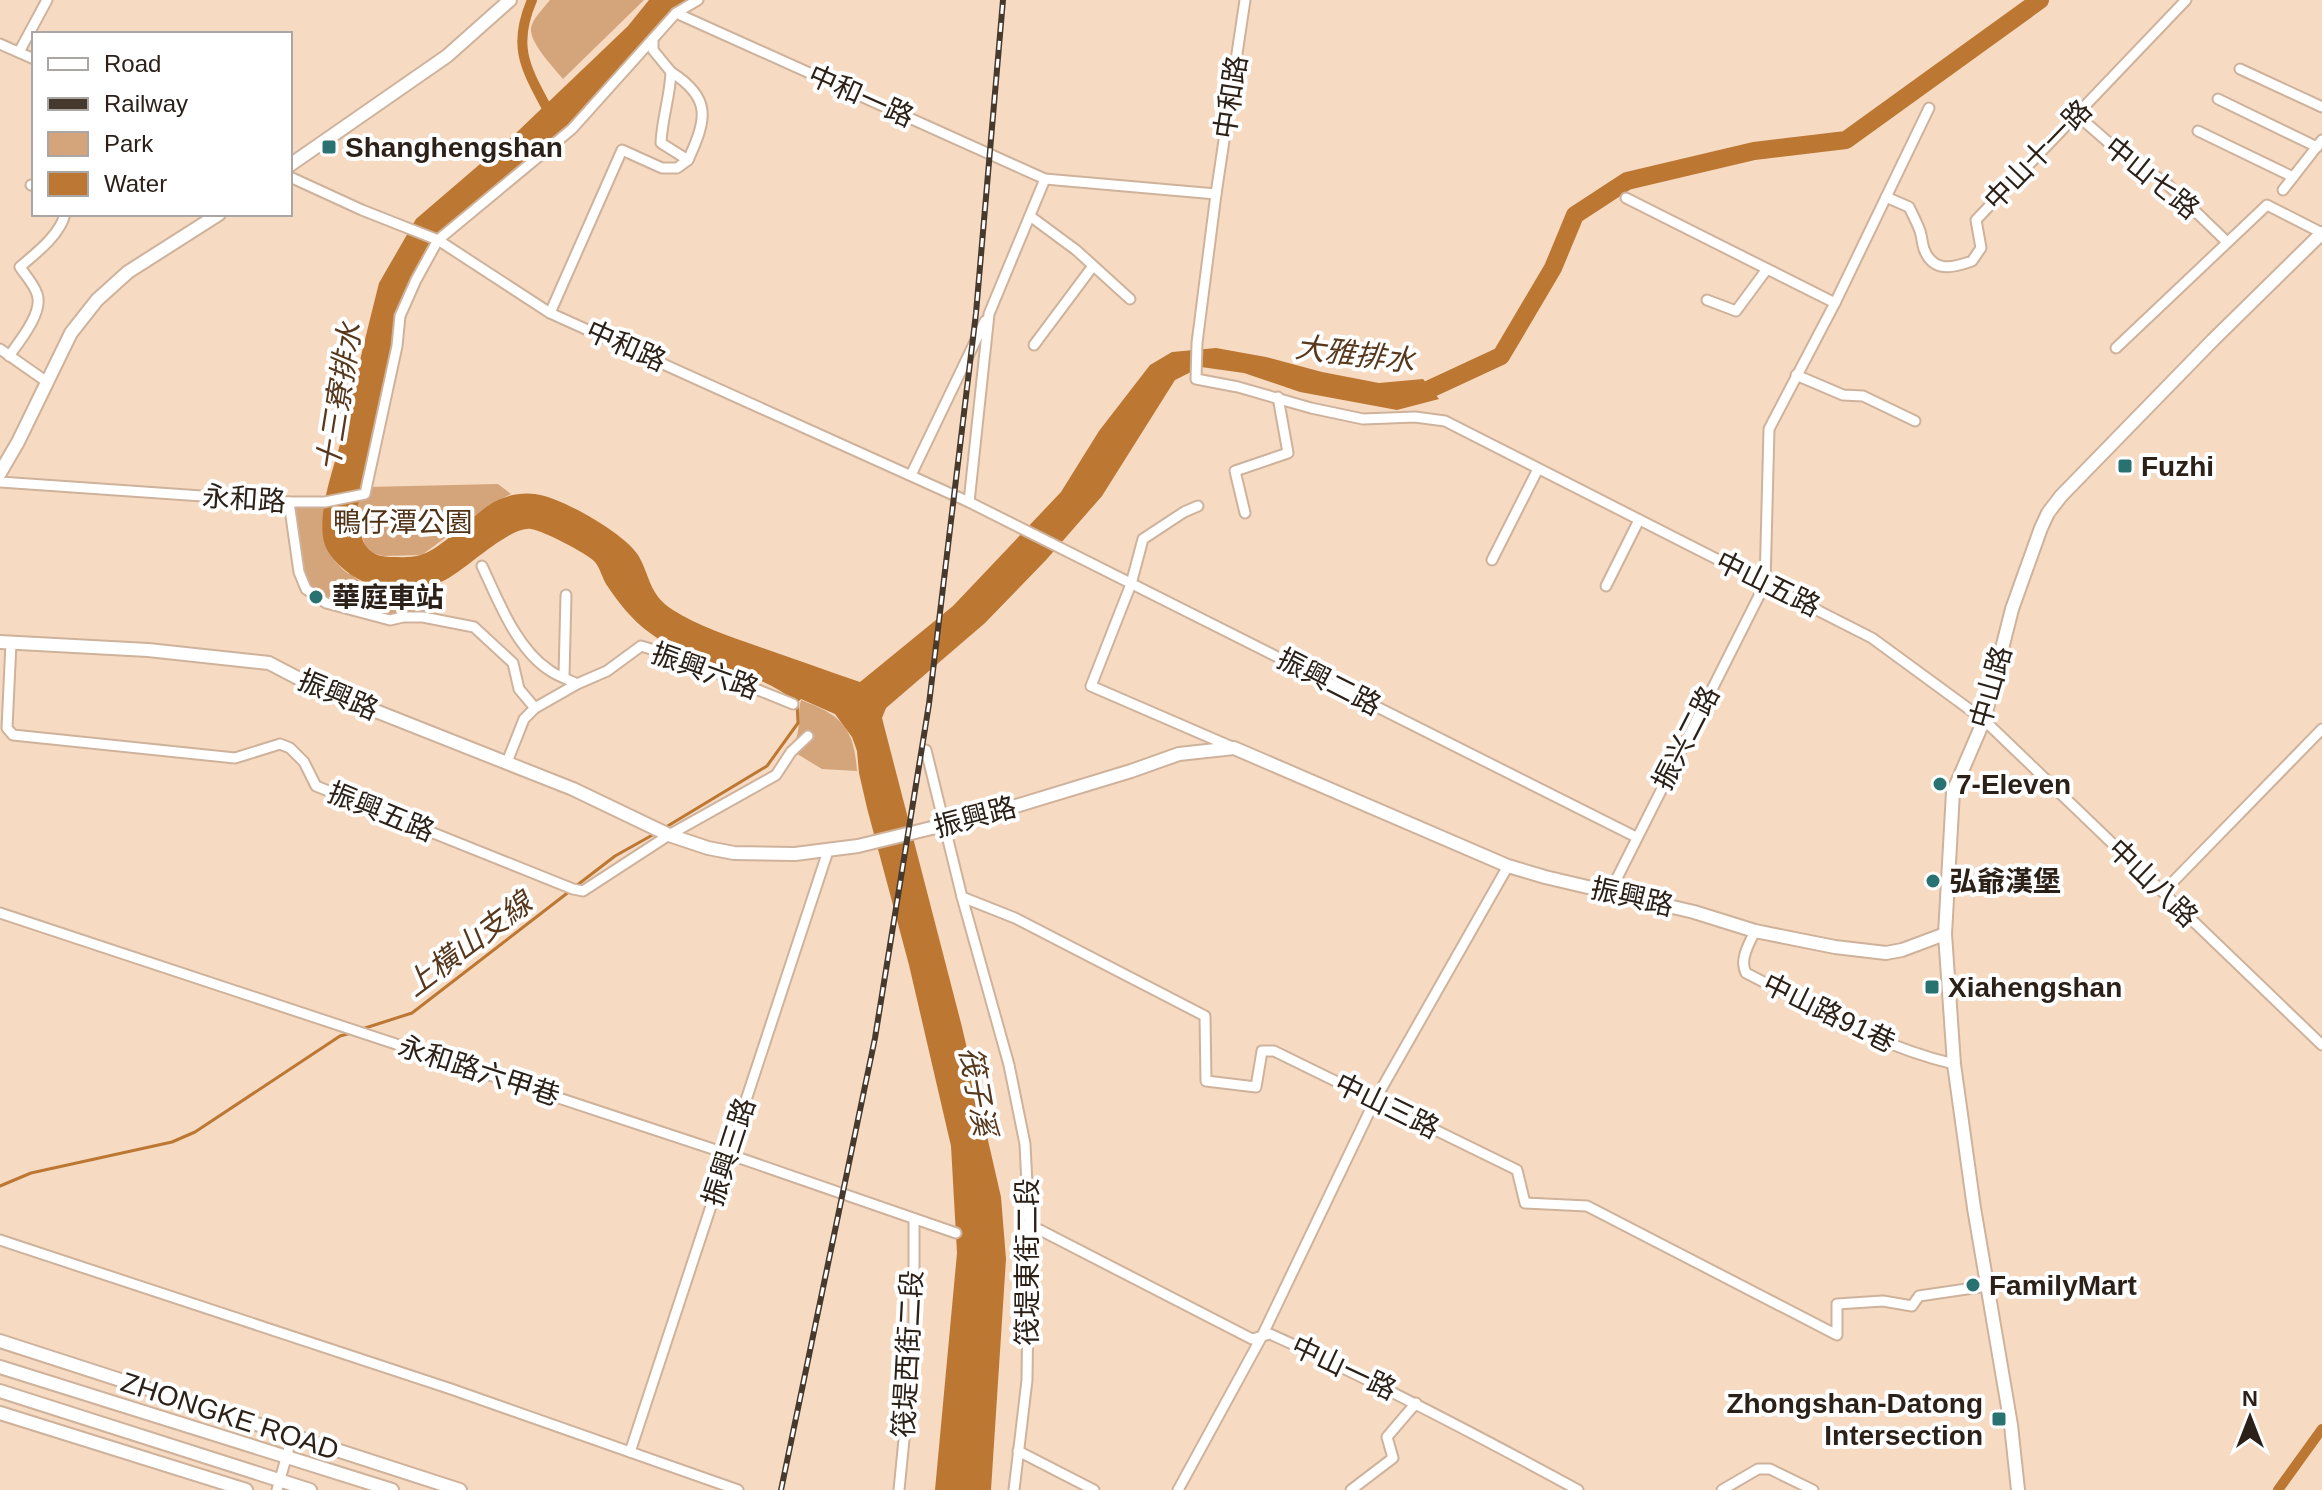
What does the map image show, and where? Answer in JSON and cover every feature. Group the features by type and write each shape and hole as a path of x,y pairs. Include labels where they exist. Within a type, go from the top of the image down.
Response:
{"street":[{"path":"19,52 47,0"},
{"path":"292,164 447,56 510,0"},
{"path":"437,239 572,129 676,13 698,0"},
{"name":"中和路","path":"1196,379 1197,343 1216,194 1245,0"},
{"name":"中山十一路","path":"1886,197 1909,207 1932,263 1941,267 1972,261 1981,248 1976,220 2186,0"},
{"name":"中和一路","path":"676,13 1045,179"},
{"path":"550,313 622,150 662,168 677,168 688,160 695,145 703,110 695,91 671,72 653,50 653,41"},
{"path":"0,44 32,58"},
{"path":"2240,69 2322,107"},
{"path":"671,72 661,143 688,160"},
{"path":"2218,99 2319,144 2283,190"},
{"path":"1765,584 1769,429 1835,303 1929,108"},
{"name":"中山七路","path":"2077,115 2116,149 2166,183 2227,242"},
{"path":"2198,131 2293,177"},
{"name":"中和路","path":"292,178 437,239 550,313 1022,528"},
{"path":"911,475 989,314 1045,179 1216,194"},
{"path":"1626,198 1835,303"},
{"name":"中山七路","path":"2116,348 2267,205 2322,233"},
{"path":"47,382 4,352 27,332 37,307 38,296 20,267 62,224 64,216"},
{"path":"0,473 71,333 97,300 128,272 216,216"},
{"path":"1030,216 1076,250 1130,299"},
{"name":"中山路","path":"2018,1490 2011,1425 1974,1208 1954,1064 1945,934 1953,792 1984,720 2012,609 2048,513 2213,340 2322,233"},
{"name":"永和路","path":"0,482 289,502 325,502 365,494 397,346 400,316 437,239"},
{"path":"1034,345 1093,266"},
{"path":"1707,300 1736,311 1767,269"},
{"path":"969,502 989,314"},
{"path":"1796,375 1843,395 1863,396 1915,421"},
{"name":"中山五路","path":"1196,379 1363,419 1415,417 1445,421 1872,638 1984,720"},
{"path":"1245,513 1235,471 1288,453 1278,397"},
{"path":"1492,560 1538,469"},
{"path":"289,502 299,572 306,589 326,603 390,620 423,617 474,627 513,663 519,689 535,708"},
{"path":"1198,506 1143,539 1131,584 1091,686 1234,748"},
{"path":"1606,586 1639,520"},
{"name":"振興二路","path":"1022,528 1636,837"},
{"path":"482,566 501,608 524,646 550,671 577,684"},
{"name":"振兴二路","path":"1610,892 1765,584"},
{"path":"564,676 566,595"},
{"name":"振興路","path":"6,642 148,650 269,663 315,687 573,789 669,835 734,853 828,851 993,813 1179,754 1234,748 1508,866 1694,912 1755,931 1835,947 1886,953 1945,934"},
{"name":"振興五路","path":"6,642 7,728 13,735 235,758 280,744 290,748 304,762 316,786 583,891 669,835 776,775 791,752 808,736"},
{"name":"振興六路","path":"507,762 524,719 535,708 607,671 641,646 674,656 793,704"},
{"name":"中山八路","path":"1984,720 2322,1045"},
{"path":"2163,892 2322,729"},
{"path":"926,750 962,897"},
{"name":"振興三路","path":"630,1452 828,851"},
{"path":"1178,1490 1261,1338 1375,1100 1508,866"},
{"name":"中山三路","path":"962,897 1029,925 1205,1016 1206,1081 1256,1087 1262,1051 1274,1051 1517,1170 1525,1203 1587,1206 1837,1335 1837,1304 1883,1301 1912,1306 1919,1296 1987,1286"},
{"name":"筏堤東街二段","path":"962,897 1009,1065 1025,1144 1027,1380 1014,1490"},
{"name":"永和路六甲巷","path":"0,913 728,1154 956,1233"},
{"name":"中山路91巷","path":"1755,931 1745,953 1743,967 1746,973 1863,1032 1926,1058 1954,1064"},
{"name":"筏堤西街二段","path":"899,1490 914,1338 914,1219"},
{"name":"中山一路","path":"1025,1226 1252,1339 1270,1334 1416,1403 1578,1490"},
{"path":"0,1240 451,1389 738,1490"},
{"name":"ZHONGKE ROAD","path":"0,1341 460,1490"},
{"name":"ZHONGKE ROAD","path":"0,1367 392,1490"},
{"name":"ZHONGKE ROAD","path":"0,1391 278,1485 310,1490"},
{"path":"1351,1490 1393,1458 1387,1437 1416,1403"},
{"path":"0,1413 246,1490"},
{"path":"278,1485 292,1437"},
{"path":"1018,1451 1094,1490"},
{"path":"1722,1490 1758,1469 1770,1469 1813,1490"}],"green space":[{"path":"550,0 644,0 563,79 531,34 534,21"},
{"name":"鴨仔潭公園","path":"498,484 511,494 489,505 422,555 383,556 370,552 354,577 379,588 424,587 439,619 390,620 326,603 306,589 289,503 325,502 325,542 334,559 349,574 366,547 358,512 359,500 364,499 367,487"},
{"path":"801,700 826,711 843,725 853,743 857,771 822,769 794,752 792,748 797,735"}],"water":[{"path":"649,0 691,0 570,127 440,232 421,261 394,346 357,510 364,542 373,553 390,557 421,555 438,546 500,499 511,495 535,494 591,517 631,546 659,598 683,616 860,682 953,606 1061,492 1099,431 1150,365 1172,352 1216,348 1379,383 1423,379 1439,399 1397,410 1300,392 1244,373 1201,367 1175,380 1102,496 1046,560 985,623 886,708 882,718 962,1027 1001,1197 1006,1259 991,1490 935,1490 957,1253 951,1146 852,737 835,714 801,699 797,703 762,682 686,653 650,633 620,604 591,558 537,530 511,534 443,581 411,588 378,586 362,581 338,564 324,542 322,530 327,491 379,283 416,219 516,133 628,26"}],"waterway":[{"path":"532,0 523,32 524,59 550,114"},
{"name":"大雅排水","path":"1409,394 1417,395 1501,356 1553,268 1575,215 1627,181 1754,151 1846,140 2040,0"},
{"name":"上橫山支線","path":"666,827 767,766 798,723 797,702"},
{"name":"上橫山支線","path":"576,886 615,856 656,833"},
{"name":"上橫山支線","path":"362,1029 412,1013 570,891"},
{"name":"上橫山支線","path":"0,1186 31,1173 172,1142 195,1132 340,1036 351,1033"},
{"path":"2278,1490 2322,1429"}],"railway":[{"path":"781,1490 875,1038 929,704 976,313 1003,0"}],"place":[{"name":"Shanghengshan","path":"329,147"},
{"name":"Fuzhi","path":"2125,466"},
{"name":"華庭車站","path":"316,597"},
{"name":"7-Eleven","path":"1940,784"},
{"name":"弘爺漢堡","path":"1933,881"},
{"name":"Xiahengshan","path":"1932,987"},
{"name":"FamilyMart","path":"1973,1285"},
{"name":"Zhongshan-Datong Intersection","path":"1999,1419"}],"water label":[{"name":"十三寮排水","path":"339,397"},
{"name":"筏子溪","path":"978,1091"}]}
